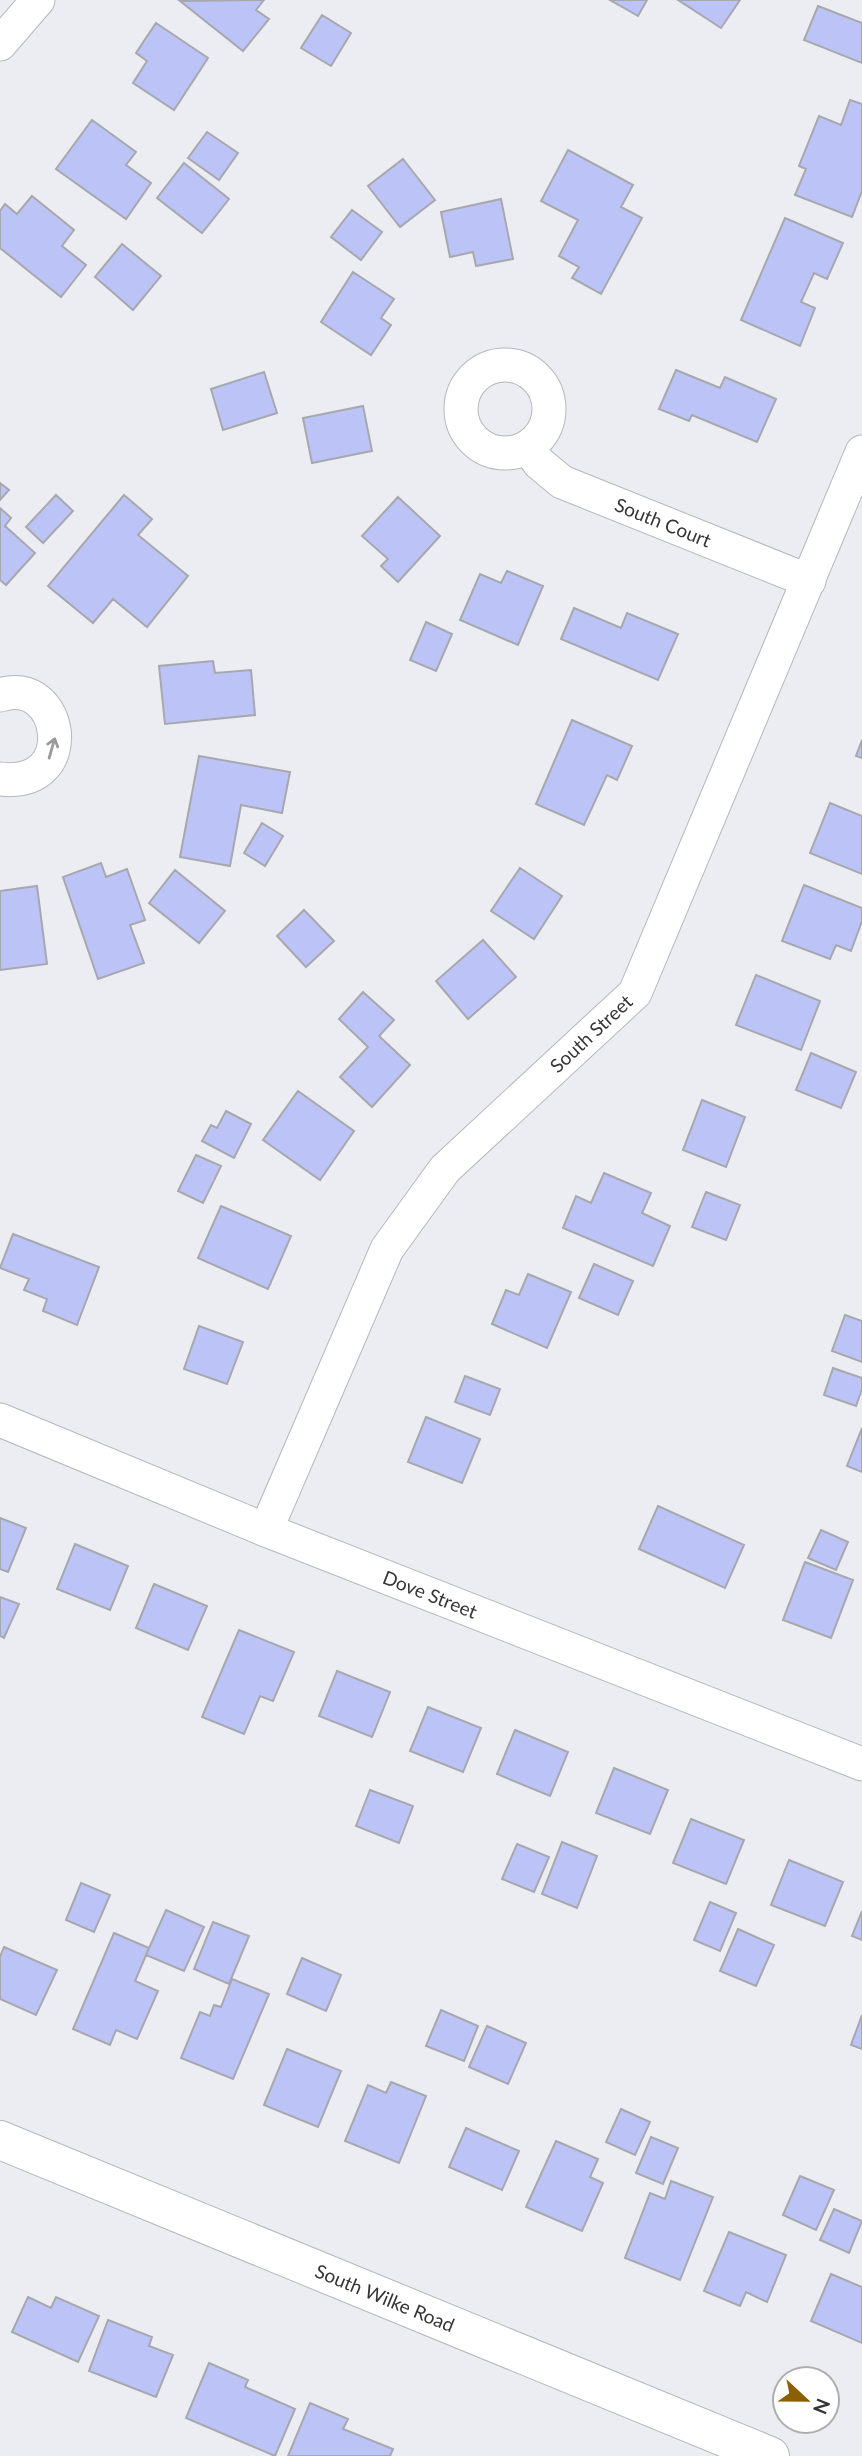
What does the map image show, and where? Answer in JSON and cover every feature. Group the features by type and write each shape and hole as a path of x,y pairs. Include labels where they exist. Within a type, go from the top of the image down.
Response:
{"main road":[{"name":"South Wilke Road","path":"0,2140 769,2456"}],"street":[{"path":"0,44 38,0"},
{"name":"South Court","path":"528,447 539,463 562,482 809,581"},
{"name":"South Street","path":"266,1530 387,1249 445,1169 635,993 862,452"},
{"path":"0,695 19,693 32,697 43,706 51,717 55,744 51,757 42,769 22,779 0,779"},
{"name":"Dove Street","path":"0,1420 266,1530 862,1764"}],"building":[{"path":"264,0 256,10 269,19 243,51 180,1"},
{"path":"610,0 647,0 638,16"},
{"path":"678,0 740,0 721,28"},
{"path":"818,6 862,23 862,63 804,40"},
{"path":"322,15 351,33 331,66 301,48"},
{"path":"156,23 208,58 174,110 133,83 147,61 136,53"},
{"path":"850,100 862,104 862,191 852,217 795,195 806,169 799,166 819,116 841,125"},
{"path":"92,120 136,152 126,165 151,183 126,219 56,169"},
{"path":"207,132 238,153 219,180 188,158"},
{"path":"568,150 633,185 621,207 642,218 601,294 572,278 579,267 559,256 578,220 541,201"},
{"path":"403,159 435,200 400,227 368,186"},
{"path":"184,163 229,199 202,233 157,198"},
{"path":"32,196 74,230 62,246 86,265 61,297 0,248 0,211 5,204 17,214"},
{"path":"501,199 513,259 476,266 473,252 450,257 441,212"},
{"path":"352,210 382,232 361,260 331,237"},
{"path":"785,218 843,243 827,279 814,273 801,302 815,308 800,346 741,320"},
{"path":"122,244 161,276 133,310 95,277"},
{"path":"353,272 394,299 381,318 391,325 371,355 321,322"},
{"path":"676,370 720,388 725,377 776,399 757,442 692,415 689,421 659,409"},
{"path":"264,372 277,413 223,430 211,389"},
{"path":"363,406 372,451 312,463 303,418"},
{"path":"0,483 9,490 0,500"},
{"path":"56,495 73,511 43,543 26,527"},
{"path":"124,495 152,519 138,535 188,576 147,627 113,599 93,623 48,586"},
{"path":"398,497 440,536 398,582 381,566 388,559 362,536"},
{"path":"0,508 11,518 5,526 35,553 6,585 0,580"},
{"path":"507,571 543,586 518,645 460,620 480,574 501,583"},
{"path":"574,608 621,628 627,613 678,634 658,680 561,639"},
{"path":"426,622 452,634 436,671 410,660"},
{"path":"213,661 215,673 251,670 255,715 165,724 159,666"},
{"path":"572,720 632,746 617,780 607,775 584,825 536,804"},
{"path":"862,740 862,758 856,756"},
{"path":"199,756 290,772 282,813 241,805 230,866 180,857"},
{"path":"830,803 862,816 862,874 810,853"},
{"path":"262,823 283,836 265,866 244,853"},
{"path":"101,863 106,877 127,869 145,920 130,925 144,963 98,979 63,877"},
{"path":"520,868 562,896 534,939 491,911"},
{"path":"175,870 225,911 199,943 149,903"},
{"path":"804,885 862,908 862,921 851,951 836,945 830,959 782,941"},
{"path":"37,886 47,964 0,970 0,891"},
{"path":"304,910 334,941 306,967 277,936"},
{"path":"483,940 516,977 468,1019 436,981"},
{"path":"756,975 820,1001 801,1050 736,1025"},
{"path":"363,992 394,1020 379,1036 410,1065 372,1107 340,1077 368,1047 339,1019"},
{"path":"811,1053 856,1072 841,1108 796,1090"},
{"path":"298,1091 354,1131 320,1180 263,1140"},
{"path":"702,1100 745,1117 726,1167 683,1150"},
{"path":"226,1111 251,1124 234,1158 202,1141 211,1125 217,1128"},
{"path":"196,1155 221,1166 203,1203 178,1191"},
{"path":"604,1173 651,1193 642,1213 670,1226 653,1266 563,1228 576,1196 591,1203"},
{"path":"706,1192 740,1205 726,1240 692,1227"},
{"path":"221,1206 291,1236 268,1289 198,1258"},
{"path":"13,1234 99,1267 77,1325 43,1311 47,1299 24,1290 29,1279 0,1268"},
{"path":"594,1264 633,1281 618,1315 579,1298"},
{"path":"528,1274 571,1292 547,1348 492,1324 506,1290 519,1295"},
{"path":"845,1315 862,1321 862,1362 832,1351"},
{"path":"199,1326 243,1342 227,1384 184,1369"},
{"path":"833,1368 862,1378 862,1389 856,1406 824,1395"},
{"path":"465,1376 500,1389 490,1415 455,1402"},
{"path":"426,1417 480,1439 462,1483 408,1462"},
{"path":"862,1428 862,1472 847,1466"},
{"path":"658,1506 744,1545 725,1588 639,1549"},
{"path":"0,1518 26,1528 8,1572 0,1569"},
{"path":"821,1530 848,1542 836,1570 808,1558"},
{"path":"75,1544 128,1566 110,1610 57,1589"},
{"path":"805,1562 853,1580 831,1638 783,1620"},
{"path":"154,1584 207,1606 188,1650 136,1628"},
{"path":"0,1597 19,1604 4,1638 0,1636"},
{"path":"239,1630 294,1652 273,1701 260,1696 244,1734 202,1717"},
{"path":"337,1671 390,1692 372,1737 319,1716"},
{"path":"428,1707 481,1728 463,1772 410,1751"},
{"path":"515,1730 568,1752 550,1796 497,1774"},
{"path":"614,1768 668,1790 650,1834 596,1813"},
{"path":"370,1790 413,1806 399,1843 356,1826"},
{"path":"691,1819 744,1840 726,1884 673,1863"},
{"path":"562,1842 597,1856 577,1908 542,1894"},
{"path":"517,1844 549,1857 534,1892 502,1879"},
{"path":"789,1860 843,1882 825,1926 771,1905"},
{"path":"81,1883 110,1895 94,1932 66,1920"},
{"path":"710,1902 736,1913 720,1951 694,1940"},
{"path":"166,1910 204,1927 184,1971 146,1955"},
{"path":"862,1911 862,1940 852,1936"},
{"path":"213,1922 249,1936 229,1984 194,1969"},
{"path":"738,1929 774,1945 756,1986 720,1971"},
{"path":"114,1933 149,1948 135,1981 158,1991 137,2039 116,2030 110,2045 73,2029"},
{"path":"4,1947 57,1970 36,2015 0,1999 0,1957"},
{"path":"302,1958 341,1975 326,2011 287,1994"},
{"path":"232,1979 269,1994 233,2079 181,2058 200,2012 210,2016 214,2005 221,2007"},
{"path":"441,2010 478,2026 464,2061 426,2046"},
{"path":"862,2015 862,2049 851,2045"},
{"path":"487,2026 526,2043 508,2084 469,2067"},
{"path":"287,2049 341,2071 318,2127 264,2105"},
{"path":"391,2082 426,2096 399,2163 345,2141 368,2085 386,2093"},
{"path":"621,2109 650,2122 635,2155 606,2142"},
{"path":"466,2128 519,2151 502,2190 449,2167"},
{"path":"651,2137 678,2148 663,2184 636,2173"},
{"path":"556,2141 598,2159 590,2177 603,2183 582,2231 526,2207"},
{"path":"800,2176 834,2190 816,2230 783,2215"},
{"path":"671,2181 713,2197 680,2280 625,2258 650,2193 665,2199"},
{"path":"834,2209 862,2221 849,2253 820,2240"},
{"path":"729,2232 786,2255 767,2302 746,2292 740,2306 704,2291"},
{"path":"831,2274 862,2287 862,2343 811,2321"},
{"path":"28,2297 51,2308 56,2297 99,2316 78,2362 12,2332"},
{"path":"108,2320 152,2337 149,2346 173,2355 156,2397 89,2371"},
{"path":"209,2363 248,2380 245,2387 295,2409 275,2456 186,2418"},
{"path":"310,2403 348,2419 343,2429 393,2449 390,2456 288,2456"}]}
